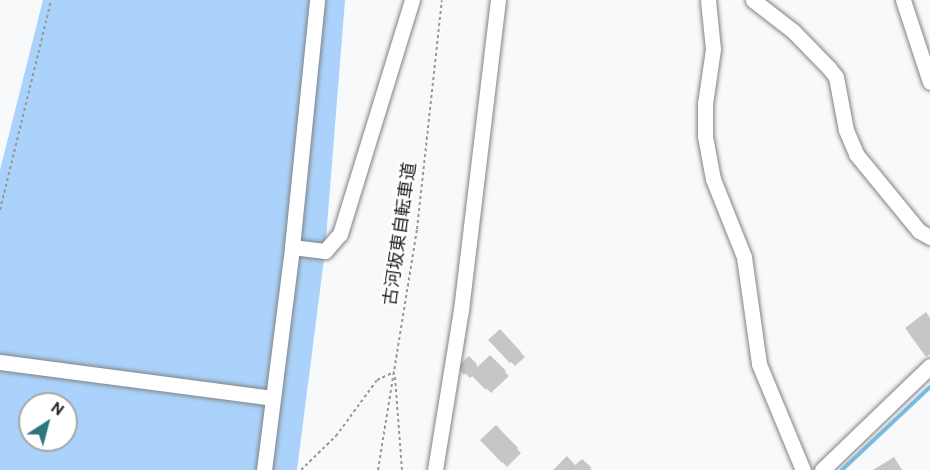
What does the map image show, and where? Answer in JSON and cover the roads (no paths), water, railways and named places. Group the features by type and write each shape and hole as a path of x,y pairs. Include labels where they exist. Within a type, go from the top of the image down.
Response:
{"street":[{"path":"264,470 292,247 317,0"},
{"path":"292,247 325,251 340,234 412,0"},
{"path":"435,470 461,310 498,0"},
{"path":"708,0 713,49 705,136 713,179 744,257 759,364 803,470"},
{"path":"753,0 793,31 836,77 846,130 856,154 919,231 930,237"},
{"path":"903,0 930,82"},
{"path":"0,362 273,398"},
{"path":"822,470 930,366"}],"waterway":[{"path":"842,470 930,387"}]}
